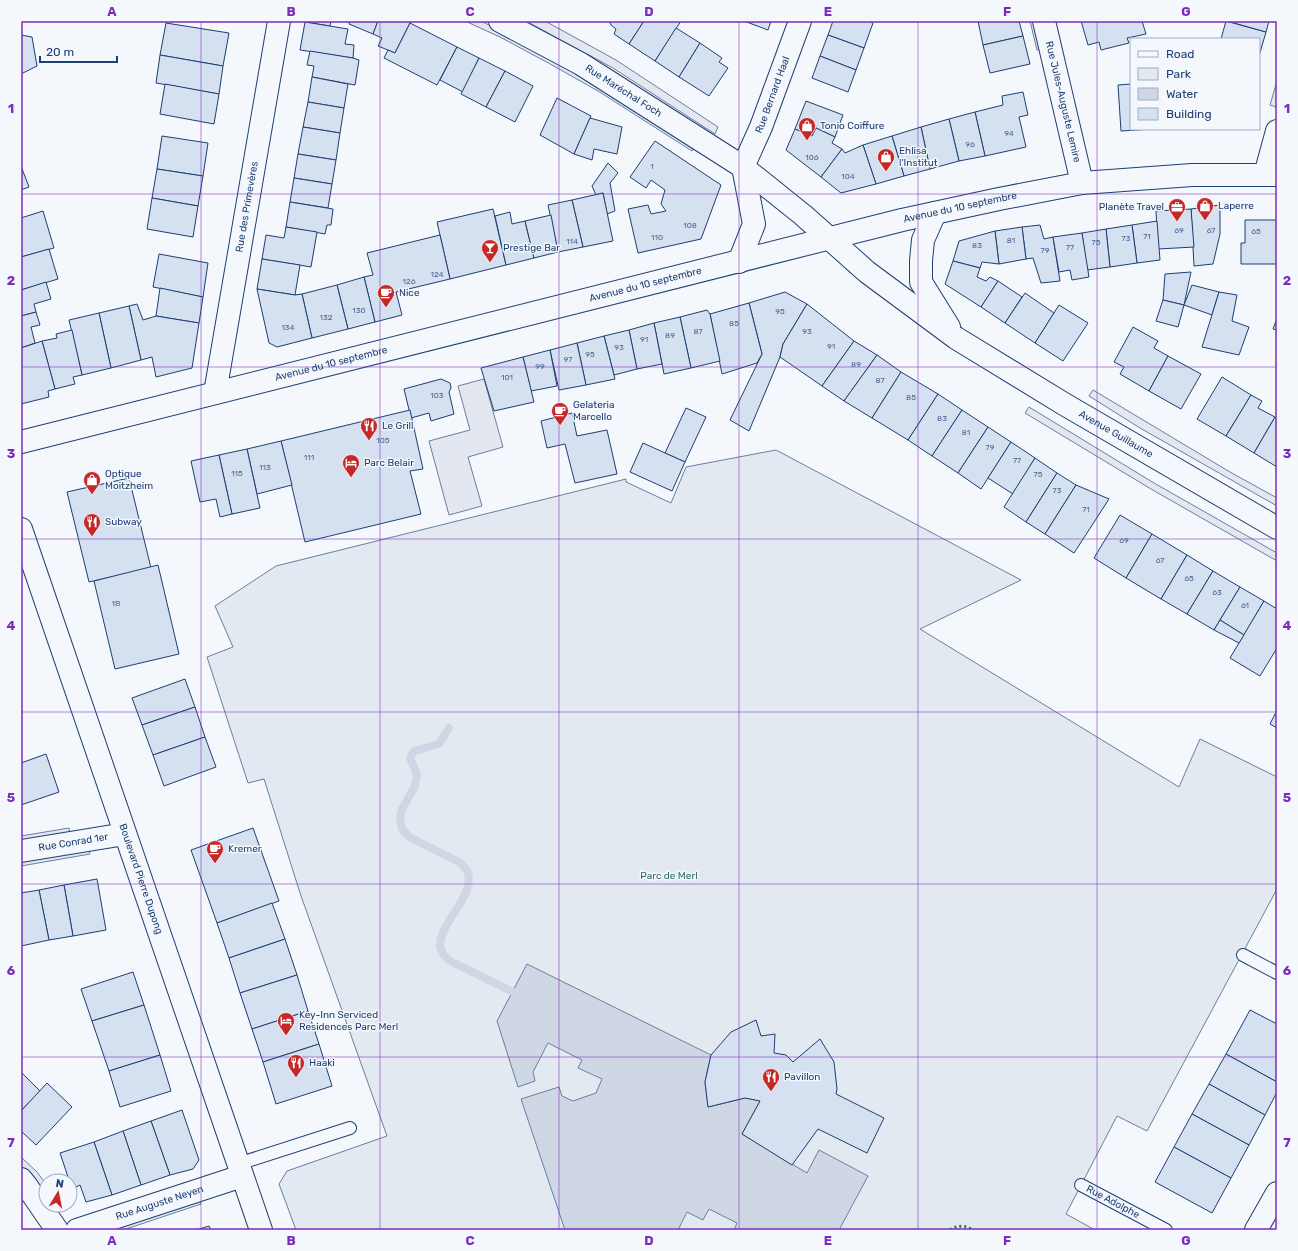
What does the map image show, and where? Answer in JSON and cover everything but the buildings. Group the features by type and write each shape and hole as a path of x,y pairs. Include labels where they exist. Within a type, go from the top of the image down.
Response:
{"street":[{"name":"Rue des Primevères","path":"215,394 279,21"},
{"name":"Rue Maréchal Foch","path":"500,21 581,64 743,167 803,215 830,240"},
{"name":"Rue Bernard Haal","path":"743,167 761,127 800,21"},
{"name":"Rue Jules-Auguste Lemire","path":"1044,21 1082,183"},
{"path":"1271,175 1277,131"},
{"path":"739,262 754,224 743,167"},
{"name":"Avenue du 10 septembre","path":"21,442 935,213 999,199 1082,183 1192,175 1271,175"},
{"name":"Avenue Guillaume","path":"935,213 923,240 921,282 956,338"},
{"name":"Avenue Guillaume","path":"830,240 867,272 956,338 1064,404 1277,528"},
{"name":"Boulevard Pierre Dupong","path":"21,529 261,1230"},
{"name":"Rue Conrad 1er","path":"21,851 125,834"},
{"name":"Rue Auguste Neyen","path":"78,1230 240,1170"},
{"path":"21,1179 26,1184 57,1230"},
{"path":"1256,1230 1277,1193"}],"lane":[{"path":"1243,955 1277,973"},
{"path":"240,1170 350,1128"},
{"name":"Rue Adolphe","path":"1081,1185 1166,1230"}],"green space":[{"name":"Parc de Merl","path":"776,450 1021,580 920,629 1179,787 1200,739 1277,777 1277,889 1147,1131 1117,1116 1066,1214 1095,1230 296,1230 279,1184 287,1171 387,1136 301,896 264,779 248,783 207,657 233,647 215,606 276,566 626,479 626,482 671,503 686,467"}],"shaded area":[{"path":"465,21 481,21 556,59 695,145 692,151 598,91 500,37"},
{"path":"526,21 545,21 616,60 718,127 715,134 613,68"},
{"path":"1030,21 1037,21 1044,49 1037,50"},
{"path":"1277,81 1277,105 1276,107 1270,105"},
{"path":"484,379 503,447 468,457 482,506 449,515 429,441 470,430 458,386"},
{"path":"1093,390 1230,472 1277,498 1277,506 1140,428 1089,396"},
{"path":"1029,407 1154,483 1277,553 1277,561 1151,489 1025,413"},
{"path":"69,828 70,834 21,842 21,836"},
{"path":"89,848 90,854 21,866 21,860"},
{"path":"21,1157 38,1173 38,1186 32,1178 21,1167"},
{"path":"199,1198 201,1204 123,1230 102,1230"}],"water":[{"path":"527,964 711,1055 705,1082 708,1107 745,1098 760,1101 742,1134 807,1173 819,1150 868,1176 839,1230 734,1230 737,1223 709,1209 703,1220 687,1212 678,1230 565,1230 521,1099 559,1087 562,1096 573,1101 596,1093 602,1079 578,1068 582,1060 548,1043 533,1072 535,1081 518,1087 497,1021"}],"waterway":[{"path":"449,728 439,744 414,751 410,758 417,774 415,786 402,809 400,819 402,829 409,837 461,863 467,870 469,881 466,892 442,935 440,945 443,954 450,961 513,992"}],"hedge":[{"path":"950,1230 962,1226 973,1230"}],"place":[{"name":"Tonio Coiffure","path":"807,141"},
{"name":"Ehlisa l'Institut","path":"886,172"},
{"name":"Laperre","path":"1205,221"},
{"name":"Planète Travel","path":"1177,222"},
{"name":"Prestige Bar","path":"490,263"},
{"name":"Nice","path":"386,308"},
{"name":"Gelateria Marcello","path":"560,426"},
{"name":"Le Grill","path":"369,441"},
{"name":"Parc Belair","path":"351,478"},
{"name":"Optique Moitzheim","path":"92,495"},
{"name":"Subway","path":"92,537"},
{"name":"Kremer","path":"215,864"},
{"name":"Key-Inn Serviced Residences Parc Merl","path":"286,1036"},
{"name":"Haaki","path":"296,1078"},
{"name":"Pavillon","path":"771,1092"}]}
